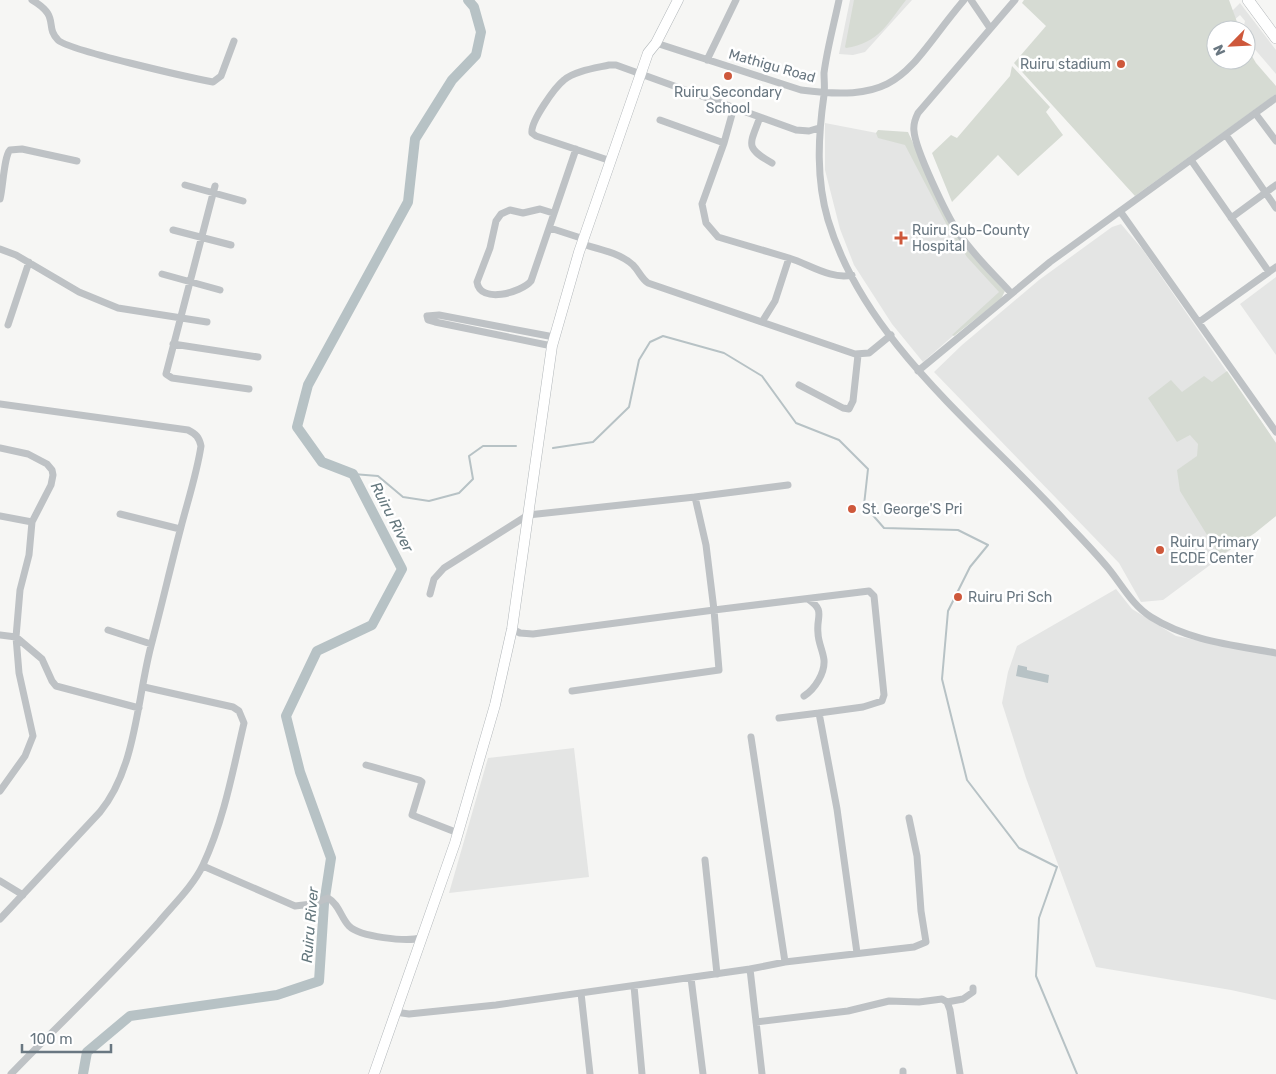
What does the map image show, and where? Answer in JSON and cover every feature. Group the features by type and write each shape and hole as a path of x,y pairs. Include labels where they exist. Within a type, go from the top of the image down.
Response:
{"main road":[{"path":"374,1074 458,833 495,705 512,629 553,342 583,242 648,53 656,43 678,0"},
{"path":"1249,0 1276,38"}],"street":[{"path":"32,0 49,12 55,35 62,42 113,58 213,82 221,76 234,41"},
{"path":"707,60 736,0"},
{"path":"839,0 824,74 824,93 819,128 819,165 827,218 834,240 852,275 891,335 938,394 1039,492 1108,568 1141,610 1183,634 1276,653"},
{"name":"Mathigu Road","path":"656,43 793,88 824,93 868,92 890,84 914,64 964,0"},
{"path":"971,0 990,28"},
{"path":"1011,293 957,232 933,182 914,132 914,120 918,112 1015,0"},
{"path":"611,161 536,136 532,133 531,128 536,117 563,80 609,65 616,65 803,131 819,128"},
{"path":"918,371 1011,293 1276,98"},
{"path":"734,107 724,143 702,204 706,223 718,237 789,258 842,277 852,275"},
{"path":"1255,113 1276,142"},
{"path":"760,117 751,142 755,153 772,163"},
{"path":"660,120 724,143"},
{"path":"1226,135 1276,208"},
{"path":"0,199 4,184 6,154 10,150 22,149 76,161"},
{"path":"553,213 540,209 523,213 510,210 501,214 496,221 478,286 485,292 504,295 514,293 527,286 535,274 553,213 560,201 576,149"},
{"path":"1192,160 1231,218 1273,270 1199,322"},
{"path":"185,184 214,189 243,200"},
{"path":"1231,218 1276,185"},
{"path":"214,189 191,282 165,369 168,377 250,389"},
{"path":"1120,211 1276,432"},
{"path":"550,228 626,260 638,270 641,278 648,283 858,355 869,353 891,335"},
{"path":"173,230 231,245"},
{"path":"0,249 29,262 55,280 118,308 207,322"},
{"path":"762,322 775,301 789,258"},
{"path":"8,325 29,262"},
{"path":"162,274 220,290"},
{"path":"439,315 522,331 553,342 520,340 430,321 427,316 439,315"},
{"path":"520,340 522,331"},
{"path":"173,344 258,357"},
{"path":"800,385 842,408 849,409 852,401 858,355"},
{"path":"0,404 188,430 200,439 200,452 180,529 167,590 151,644 139,708 124,762 112,795 100,812 0,919"},
{"path":"0,448 28,454 47,464 52,470 51,485 32,522 29,555 20,590 16,637 19,673 33,736 26,756 0,791"},
{"path":"430,594 434,579 444,568 528,515 788,486"},
{"path":"572,691 719,670 708,553 695,497"},
{"path":"120,514 180,529"},
{"path":"0,516 32,522"},
{"path":"512,629 520,633 533,634 714,610 738,605 869,591 874,596 884,695 882,701 819,713 779,718"},
{"path":"804,696 812,691 822,673 824,662 818,634 820,611 808,599"},
{"path":"108,630 151,644"},
{"path":"0,635 16,637 42,660 56,686 139,708"},
{"path":"11,1074 117,969 182,895 203,866 217,830 232,777 244,723 242,716 233,707 144,687"},
{"path":"819,713 837,809 858,953"},
{"path":"752,737 785,962"},
{"path":"366,765 422,782 412,815 458,833"},
{"path":"395,1012 409,1014 581,993 691,978 785,962 914,947 926,942 920,911 917,856 909,818"},
{"path":"705,860 717,974"},
{"path":"203,866 296,906 325,898 333,902 349,926 360,933 406,940 421,938"},
{"path":"0,881 23,895"},
{"path":"750,969 762,1074"},
{"path":"691,978 703,1074"},
{"path":"634,986 642,1074"},
{"path":"756,1022 848,1011 889,1001 919,1002 942,999 947,1002 963,999 973,992 973,988"},
{"path":"581,993 590,1074"},
{"path":"947,1002 960,1074"}],"shaded area":[{"path":"850,0 912,0 865,52 853,55 839,54"},
{"path":"854,0 906,0 874,37 867,42 846,48"},
{"path":"1024,0 1229,0 1236,20 1206,20 1206,70 1256,70 1256,63 1276,86 1276,94 1135,196 1014,63 1046,26 1022,3"},
{"path":"1240,3 1253,20 1244,20 1240,15 1234,20 1231,20 1228,15"},
{"path":"1256,24 1276,50 1276,74 1256,51"},
{"path":"1012,66 1050,107 1046,112 1063,135 1018,176 998,155 952,202 932,153 951,135 957,138 1010,76"},
{"name":"Ruiru Sub-County Hospital","path":"825,123 908,139 963,247 1001,294 923,362 892,324 854,265 840,229 825,170"},
{"path":"878,130 908,132 938,198 965,248 1005,291 1001,299 954,336 952,335 999,292 967,257 950,231 905,145 878,138 876,133"},
{"path":"1121,224 1143,250 1276,443 1276,516 1163,600 1141,602 1119,563 934,372 962,345 1039,280 1112,227"},
{"path":"1276,277 1276,355 1240,304"},
{"path":"1227,371 1276,443 1276,516 1255,533 1220,556 1180,491 1177,470 1197,456 1198,444 1190,435 1177,442 1148,398 1171,380 1182,392 1204,376 1212,382"},
{"path":"1116,589 1132,609 1176,636 1276,656 1276,1000 1231,990 1096,967 1026,778 1002,703 1008,672 1017,646"},
{"path":"1018,665 1027,667 1027,670 1049,675 1048,683 1016,676"},
{"path":"574,748 589,877 449,893 488,758"}],"waterway":[{"name":"Ruiru River","path":"83,1074 87,1052 130,1016 277,995 319,981 324,904 331,858 300,772 286,716 317,651 372,625 402,569 353,474 322,462 297,427 308,385 408,202 415,139 452,80 476,55 481,32 474,7 468,0"},
{"path":"553,448 593,442 629,407 639,360 650,342 663,336 724,353 762,376 796,423 839,440 868,469 864,505 884,528 958,530 988,545 970,567 948,611 942,679 967,780 1019,848 1057,867 1039,918 1036,976 1077,1074"},
{"path":"353,474 378,476 403,497 429,501 459,493 473,479 469,456 483,446 516,446"}],"place":[{"name":"Ruiru stadium","path":"1121,64"},
{"name":"Ruiru Secondary School","path":"728,76"},
{"name":"Ruiru Sub-County Hospital","path":"901,238"},
{"name":"St. George'S Pri","path":"852,509"},
{"name":"Ruiru Primary ECDE Center","path":"1160,550"},
{"name":"Ruiru Pri Sch","path":"958,597"}]}
